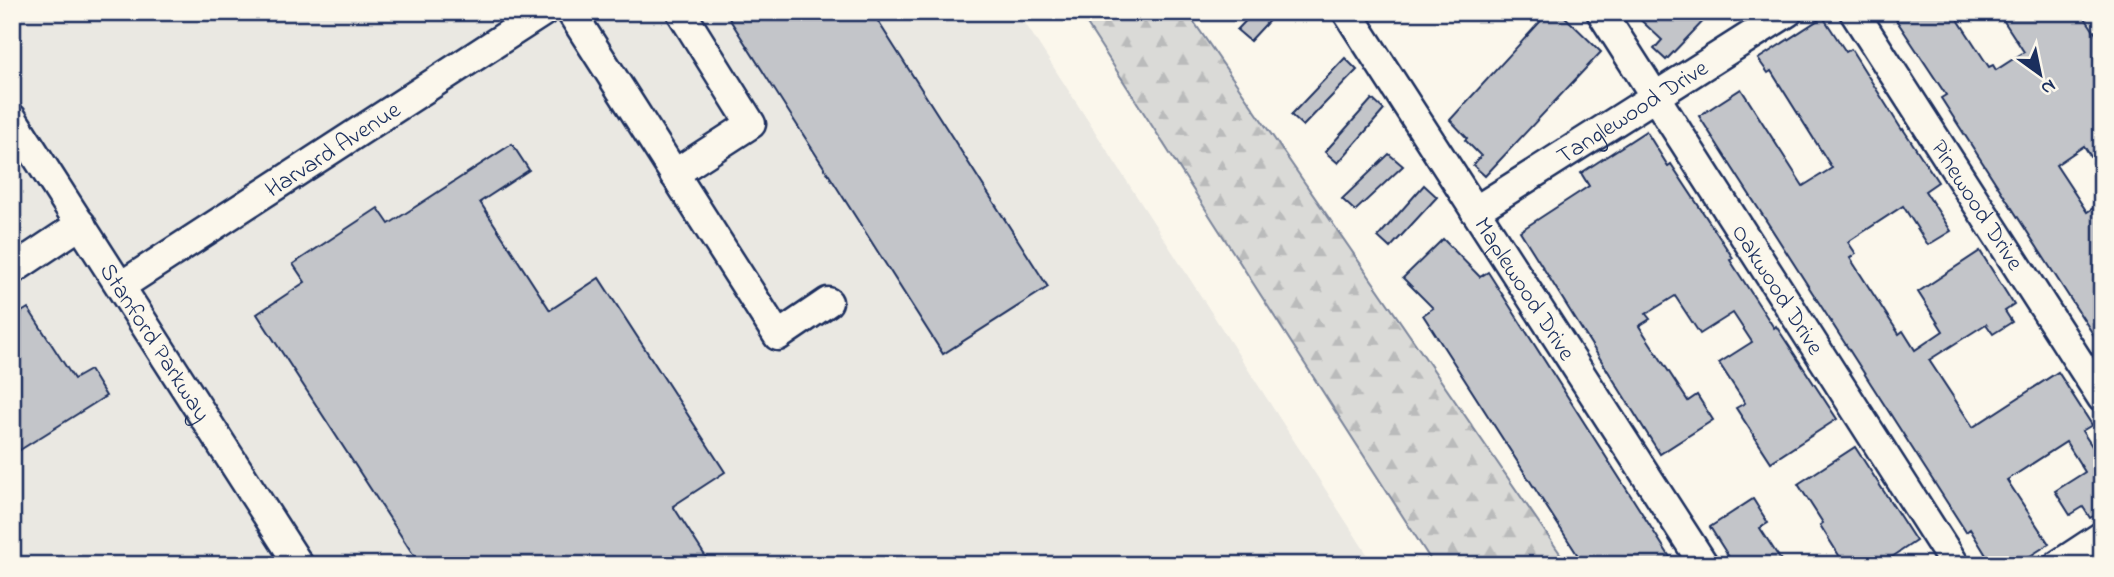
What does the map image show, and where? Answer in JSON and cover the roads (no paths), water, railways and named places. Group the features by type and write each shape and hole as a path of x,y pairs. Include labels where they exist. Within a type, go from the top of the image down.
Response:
{"street":[{"name":"Harvard Avenue","path":"121,286 543,12"},
{"path":"571,12 778,336 828,302"},
{"path":"674,174 751,124 681,12"},
{"name":"Maplewood Drive","path":"1347,12 1704,565"},
{"name":"Oakwood Drive","path":"1601,12 1955,565"},
{"name":"Tanglewood Drive","path":"1475,211 1788,12"},
{"name":"Pinewood Drive","path":"1854,12 2102,398"},
{"name":"Stanford Parkway","path":"12,118 299,565"},
{"path":"12,270 81,225"},
{"path":"2061,564 2102,536"}]}
